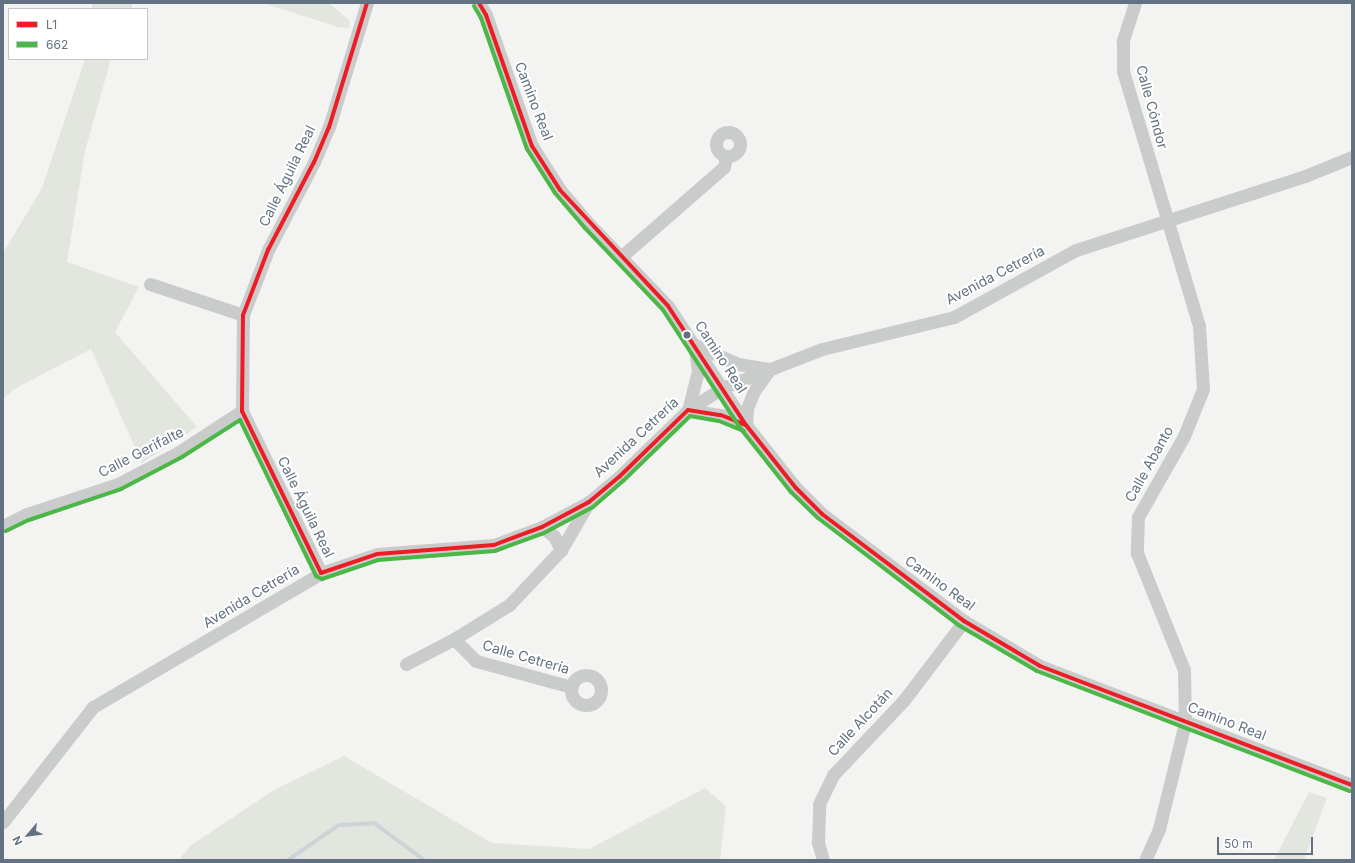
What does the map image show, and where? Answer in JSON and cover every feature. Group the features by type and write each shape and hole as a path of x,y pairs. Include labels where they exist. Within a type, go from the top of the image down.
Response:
{"street":[{"name":"Calle Águila Real","path":"321,573 242,411 243,315 268,250 314,162 329,127 367,3"},
{"name":"Camino Real","path":"479,3 486,16 532,146 560,190 589,224 622,256 668,306 695,345 746,425 796,488 822,514 964,621 1040,666 1185,723 1352,785"},
{"name":"Calle Cóndor","path":"1135,3 1123,42 1124,71 1168,219"},
{"path":"622,256 724,167 726,157"},
{"name":"Avenida Cetrería","path":"3,822 93,707 321,573 377,554 494,545 542,527 589,502 619,477 688,410 722,388 822,349 954,316 1076,250 1168,219 1305,176 1352,157"},
{"name":"Calle Abanto","path":"1168,219 1199,326 1203,389 1184,436 1138,517 1137,552 1184,670 1185,723"},
{"path":"150,284 243,315"},
{"path":"695,345 738,364 770,369 754,391 747,408 746,425 721,415 688,410 698,371 695,345"},
{"name":"Calle Gerifalte","path":"3,526 27,514 118,484 179,452 242,411"},
{"name":"Calle Cetrería","path":"406,664 454,639 509,605 561,550 589,502"},
{"path":"542,527 554,536 561,550"},
{"name":"Calle Alcotán","path":"823,860 818,842 819,804 833,775 904,700 964,621"},
{"name":"Calle Cetrería","path":"454,639 476,661 572,687"},
{"path":"1145,860 1159,829 1185,723"}],"shaded area":[{"path":"92,3 132,3 132,8 92,8"},
{"path":"263,3 329,3 350,21 348,28 338,27"},
{"path":"85,60 111,60 85,151 67,262 139,287 115,332 197,427 142,463 91,349 14,389 3,399 3,253 42,188"},
{"path":"344,756 492,843 589,849 705,788 726,806 720,860 179,860 190,846 274,790"},
{"path":"1309,792 1327,798 1304,860 1274,860"}],"waterway":[{"path":"288,860 339,825 374,823 424,860"}],"transit line":[{"name":"L1","path":"367,3 329,127 314,162 268,250 243,315 242,411 321,573 377,554 494,545 542,527 589,502 619,477 688,410 721,415 746,425"},
{"name":"L1","path":"479,3 486,15 532,146 560,190 668,306 746,425 796,488 822,514 964,621 1040,666 1352,785"},
{"name":"662","path":"474,6 481,18 527,149 555,193 585,228 663,310 741,429 791,492 818,518 960,626 1037,671 1350,791"},
{"name":"662","path":"6,531 29,520 121,489 182,457 240,420 316,576 322,579 378,560 495,551 544,533 593,507 623,481 690,416 719,421 744,431"}]}
